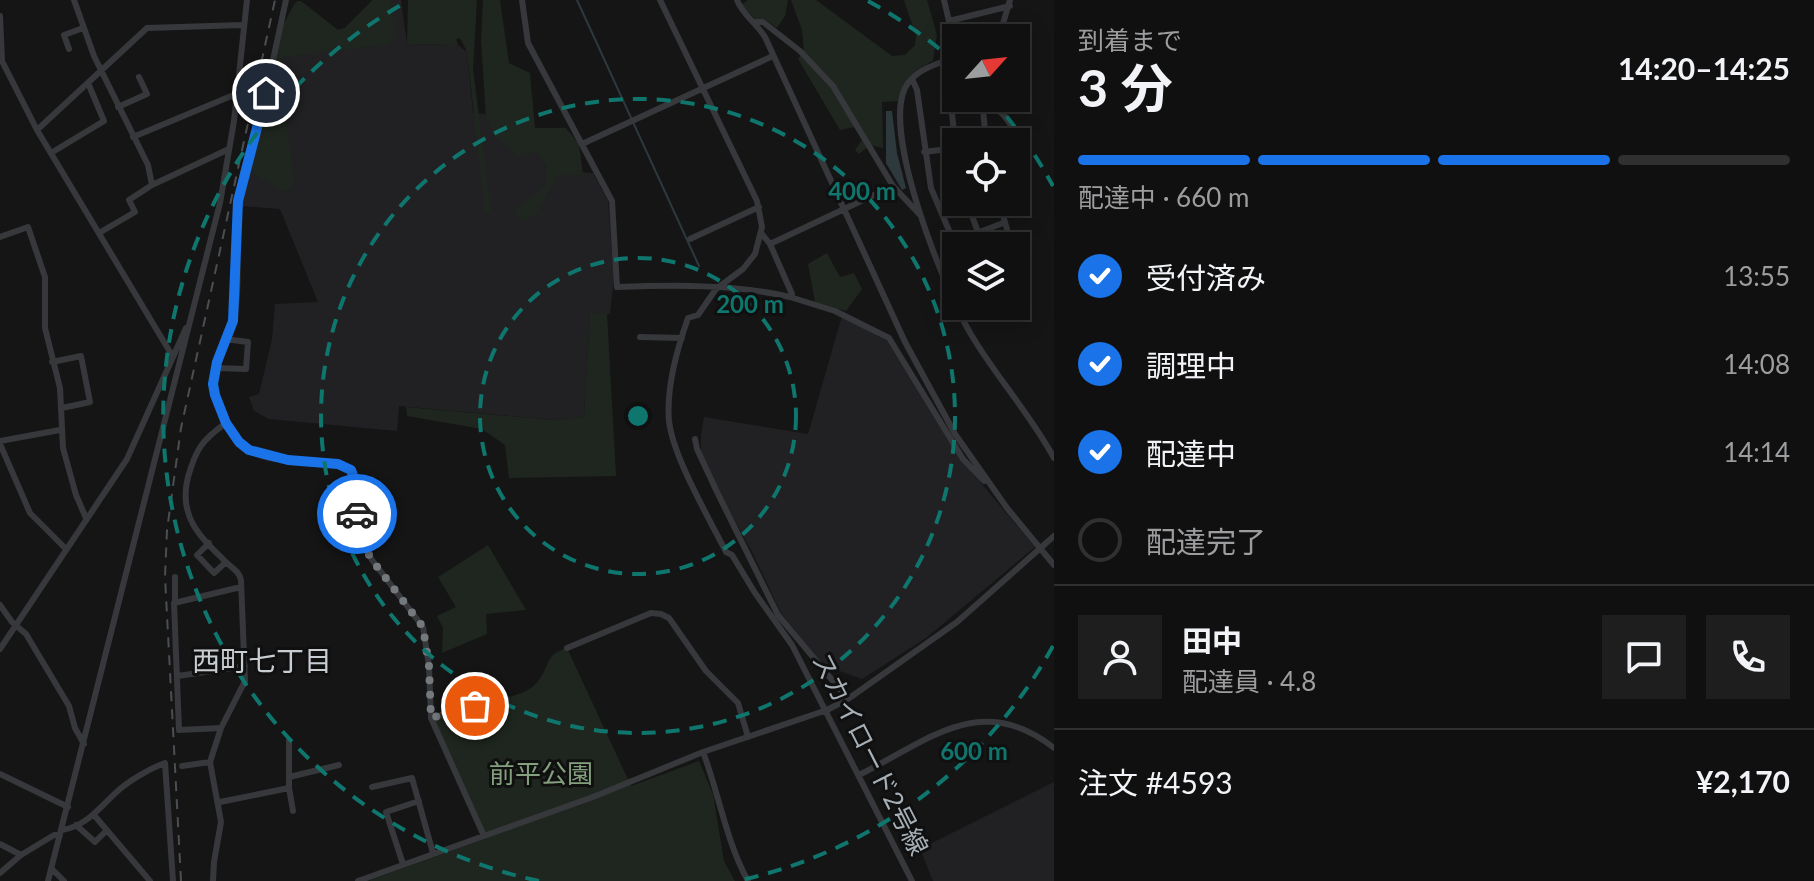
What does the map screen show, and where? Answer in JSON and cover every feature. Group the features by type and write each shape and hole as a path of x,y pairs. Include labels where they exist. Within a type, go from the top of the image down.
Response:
{"street":[{"path":"74,0 101,71 148,165 152,185"},
{"path":"48,881 193,315 230,149 247,0"},
{"path":"286,0 238,201 233,321 216,368 215,395 226,423 239,442 260,454 338,464 351,470 355,481 361,541 423,627 429,666 431,718 484,836"},
{"path":"522,0 528,43 612,201 617,287 764,291 835,311 889,338 963,459 1003,502"},
{"path":"640,337 682,338 688,318 698,315 716,289 743,269 755,254 762,234 759,207 660,0"},
{"path":"737,0 756,22 905,342 955,434 1003,502 1054,565"},
{"path":"944,0 949,24"},
{"path":"949,21 1010,3"},
{"path":"1003,24 1010,3"},
{"path":"0,16 1,59 37,130 173,357"},
{"path":"756,22 763,22 800,51 833,86 893,186 923,219"},
{"path":"37,130 147,28 243,25"},
{"path":"69,49 64,35 83,28"},
{"path":"582,144 773,56"},
{"path":"942,62 912,79 900,101 899,120 906,165 951,297 971,336 1054,458"},
{"path":"118,107 147,94 139,77"},
{"path":"912,79 917,90 931,188 950,232"},
{"path":"51,153 104,121 88,83"},
{"path":"133,137 237,94"},
{"path":"1001,112 1008,118 1012,128"},
{"path":"99,233 135,212 129,200 152,185 230,149"},
{"path":"924,152 942,150"},
{"path":"770,244 893,186"},
{"path":"690,239 759,207"},
{"path":"972,216 977,232 1003,223"},
{"path":"1002,216 1007,232"},
{"path":"0,237 28,227 42,264 45,328 60,388 60,430 76,495 86,518"},
{"path":"762,234 770,244 792,294 790,297"},
{"path":"0,649 127,459 193,315"},
{"name":"スカイロード2号線","path":"682,338 669,397 673,441 726,552 732,555 792,645 912,881"},
{"path":"216,368 246,369 248,342 225,339"},
{"path":"52,362 81,356 90,402 62,408"},
{"path":"213,881 221,822 220,802 210,762 221,728 245,681 241,587 239,573 190,520 185,510 184,493 198,449 206,437 226,423"},
{"path":"60,430 0,442 30,513 66,549"},
{"path":"695,439 717,492 778,615 848,699"},
{"path":"358,881 593,797 703,752 827,710 848,699 957,622 1054,536"},
{"path":"209,543 197,555 214,573 226,562"},
{"path":"175,577 179,730 221,728"},
{"path":"175,603 241,587"},
{"path":"0,605 26,634 69,706 75,728 84,744"},
{"path":"567,648 651,613 661,614 669,618 706,671 738,703 748,737"},
{"path":"178,676 245,666"},
{"path":"431,718 506,698"},
{"path":"859,775 970,722 1006,722 1054,748"},
{"path":"289,740 289,788 293,811"},
{"path":"703,752 718,790 734,854 748,881"},
{"path":"182,766 210,762"},
{"path":"0,873 21,855 94,815 121,789 165,763 173,881"},
{"path":"289,777 339,765"},
{"path":"0,774 68,807"},
{"path":"372,787 411,777 433,853"},
{"path":"220,802 289,788"},
{"path":"403,864 386,812 419,801"},
{"path":"94,815 150,881"},
{"path":"76,825 95,842 107,830"},
{"path":"0,844 21,855"},
{"path":"52,869 64,881"}],"shaded area":[{"path":"373,0 401,0 407,44 458,45 467,52 473,113 487,114 540,148 552,170 593,173 608,201 614,278 610,314 590,314 584,417 554,420 399,406 397,431 269,419 254,411 249,397 259,394 272,339 275,304 318,302 280,209 240,206 283,25 294,4 301,1 338,30 345,28"},
{"path":"886,111 892,111 897,153 906,188 902,190 886,163"},
{"path":"842,316 887,341 964,463 1035,547 926,638 862,679 823,665 781,613 701,452 704,417 808,434"},
{"path":"1054,782 1054,881 933,881 920,849"}],"green space":[{"path":"373,0 390,0 395,32 390,44 282,57 279,64 294,180 290,190 284,191 254,174 251,165 283,25 297,1 338,30 345,28"},
{"path":"408,0 477,0 473,69 491,211 485,214 467,52 460,38 456,39 458,45 407,44"},
{"path":"483,0 500,0 509,63 530,73 535,128 566,128 579,144 583,175 558,175 536,214 525,220 514,215 515,211 546,184 547,167 537,151 519,157 496,137 486,118 481,41"},
{"path":"748,0 788,0 785,16 777,28 764,19 756,20 741,5"},
{"path":"791,0 816,0 892,56 905,55 915,45 916,36 904,0 927,0 937,35 933,61 910,76 898,101 882,102 883,148 870,145 859,154 855,150 862,140 854,127 840,130 798,59 804,51 802,30"},
{"path":"827,253 840,277 854,273 862,289 846,311 815,302 808,264"},
{"path":"590,313 607,314 616,476 509,478 505,445 482,429 407,416 406,407 554,420 584,417"},
{"path":"488,545 526,610 486,614 487,634 442,653 443,628 437,616 456,607 438,577"},
{"name":"前平公園","path":"567,648 631,786 699,761 713,794 724,861 735,881 368,881 487,838 431,718 458,708 454,684 492,682 493,700 518,694 535,685 551,657"}],"waterway":[{"path":"577,0 699,266"}],"railway":[{"path":"181,881 165,577 167,530 181,428 275,0"}],"way so far":[{"path":"357,514 361,541 372,560 423,627 429,666 431,718 475,706"}],"district":[{"name":"西町七丁目","path":"262,661"}],"route":[{"path":"266,93 238,201 233,321 217,362 213,384 215,395 226,423 239,442 249,450 272,458 338,464 351,470 355,481 357,514"}]}
